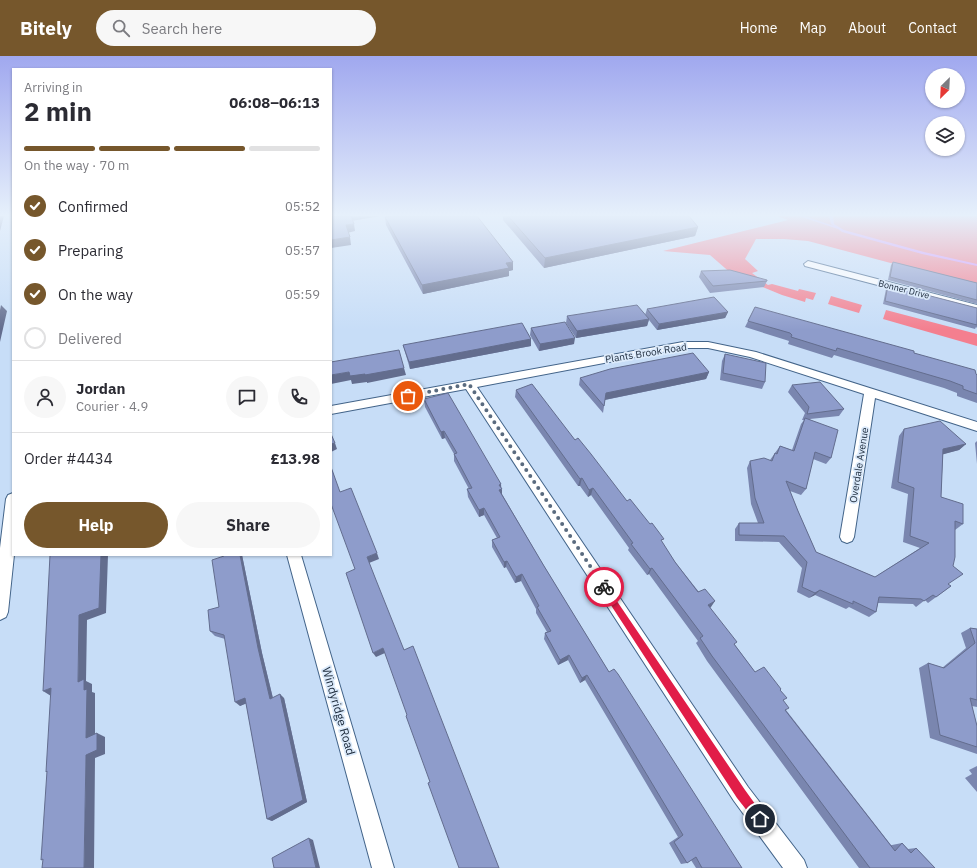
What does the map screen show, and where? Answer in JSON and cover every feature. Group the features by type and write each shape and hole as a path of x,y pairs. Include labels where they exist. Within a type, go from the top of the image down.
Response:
{"street":[{"name":"Bonner Drive","path":"808,264 977,308"},
{"name":"Plants Brook Road","path":"332,410 683,346 708,344 752,354 977,427"},
{"path":"469,384 741,794 796,868"},
{"name":"Overdale Avenue","path":"847,537 870,393"},
{"path":"0,612 12,508"},
{"name":"Windyridge Road","path":"294,556 383,868"}],"shaded area":[{"path":"697,254 748,254 745,259 758,271 752,273 768,285 772,284 798,291 799,289 816,293 813,300 806,298 805,302 782,295 733,275 710,255"},
{"path":"856,254 977,254 977,286"},
{"path":"831,296 862,305 859,313 828,304"},
{"path":"886,310 977,334 977,346 883,319"}],"building":[{"path":"405,254 507,254 513,262 506,263 509,268 422,285"},
{"path":"541,254 565,254 545,258"},
{"path":"893,262 977,283 977,300 890,277"},
{"path":"730,270 767,281 713,286 701,271"},
{"path":"888,285 977,308 977,325 885,301"},
{"path":"714,297 728,312 659,324 647,309"},
{"path":"637,305 649,319 577,331 567,316"},
{"path":"755,307 914,351 914,353 975,370 977,375 977,394 963,389 963,386 950,381 837,348 836,351 791,337 792,335 790,333 748,321"},
{"path":"565,322 575,338 540,344 531,328"},
{"path":"522,323 531,339 409,362 403,345"},
{"path":"399,350 404,368 365,375 350,376 349,372 332,375 332,362"},
{"path":"693,353 709,372 606,393 604,406 580,378 610,369"},
{"path":"725,354 766,363 765,382 723,373"},
{"path":"820,382 844,409 807,414 809,407 792,385"},
{"path":"532,384 575,440 578,438 627,501 630,499 650,524 652,523 664,539 661,540 675,562 698,592 705,589 715,601 708,605 737,642 734,644 755,672 764,667 787,698 783,700 789,708 785,710 895,851 902,843 911,853 916,848 935,868 870,868 712,656 700,638 703,636 652,568 650,569 631,544 633,543 593,488 589,490 582,478 580,479 516,390"},
{"path":"448,393 501,484 499,485 502,489 499,490 609,672 614,669 618,674 742,868 702,868 696,857 687,863 674,842 683,835 587,675 582,678 569,655 560,660 545,633 551,631 537,607 539,606 522,574 516,577 507,561 504,562 492,540 500,537 484,508 479,510 467,489 472,488 454,454 457,453 444,431 441,432 424,399"},
{"path":"805,418 838,430 831,458 815,452 806,489 786,481 816,552 875,577 929,543 910,536 914,488 898,482 904,429 940,421 966,444 943,449 941,497 963,504 963,524 955,521 955,557 953,566 963,574 948,584 951,586 936,597 933,595 924,601 921,599 879,597 876,612 853,601 853,604 820,590 815,593 802,587 807,562 784,536 739,535 739,523 764,523 755,498 750,461 764,458 772,461 780,446 794,451"},
{"path":"332,436 335,443 332,444"},
{"path":"332,470 340,492 351,488 377,553 367,557 404,650 413,646 499,868 459,868 428,783 430,782 383,648 373,653 346,573 355,569 332,507"},
{"path":"50,556 101,556 99,608 79,615 78,682 84,679 84,690 87,689 86,738 97,733 97,750 86,755 84,868 42,868 43,859 41,860 51,688 43,691"},
{"path":"224,556 240,556 258,648 270,699 280,694 303,800 267,819 245,698 235,702 224,635 210,631 208,610 219,607 212,560"},
{"path":"970,628 977,629 977,700 970,698 977,726 977,747 940,735 928,663 944,668 975,643"},
{"path":"309,838 316,868 274,868 272,858"}],"waterway":[{"path":"927,254 977,265"}],"way so far":[{"path":"408,396 469,384 604,587"}],"route":[{"path":"604,587 741,794 760,819"}]}
